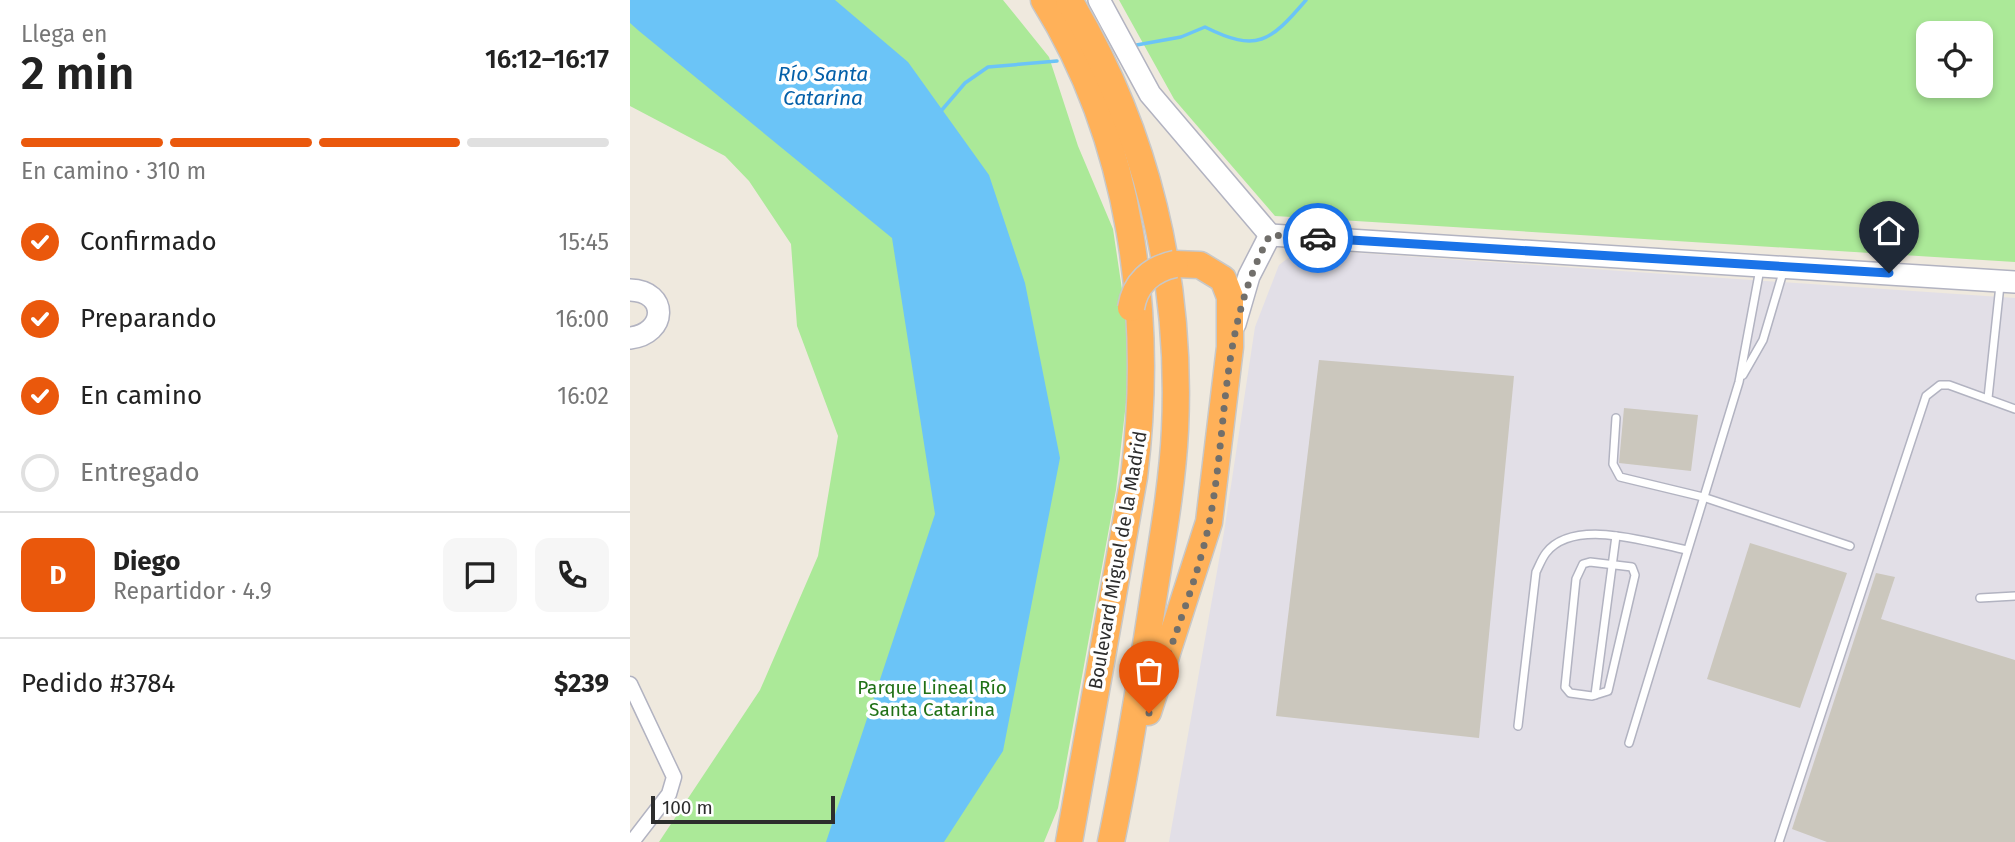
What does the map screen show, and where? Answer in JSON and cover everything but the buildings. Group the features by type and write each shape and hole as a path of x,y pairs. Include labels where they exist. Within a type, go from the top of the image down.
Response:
{"highway":[{"name":"Boulevard Miguel de la Madrid","path":"1044,0 1089,91 1114,163 1136,265 1141,325 1142,418 1134,477 1071,830"},
{"name":"Boulevard Miguel de la Madrid","path":"1069,0 1107,70 1140,153 1161,232 1176,365 1171,486 1127,766 1111,842"},
{"path":"1094,691 1088,666 1088,643 1125,425 1131,308 1140,284 1166,266 1198,264 1222,278 1230,297 1230,347 1216,481 1205,542 1142,733 1127,766"}],"street":[{"path":"1099,0 1154,101 1270,235 2008,281"},
{"path":"1230,347 1249,275 1270,235"},
{"path":"630,290 646,291 655,299 659,312 656,324 649,332 630,338"},
{"path":"630,684 674,777 669,794 631,840"}],"lane":[{"path":"1629,743 1739,382 1761,265"},
{"path":"1739,382 1763,340 1785,265"},
{"path":"1988,398 2008,281"},
{"path":"1779,842 1926,396 1940,385 1949,385 2015,409"},
{"path":"1616,418 1615,472 1620,477 1703,497 1850,546"},
{"path":"1518,726 1536,572 1546,552 1575,536 1616,536 1687,550"},
{"path":"1595,695 1616,536"},
{"path":"1583,564 1632,567 1635,575 1608,691 1595,695 1570,693 1565,687 1576,579 1583,564"},
{"path":"1980,598 2015,596"},
{"path":"1060,842 1071,830"}],"shaded area":[{"path":"1300,249 2015,298 2015,842 1169,842 1224,532 1255,327 1279,265"}],"green space":[{"name":"Parque Lineal Río Santa Catarina","path":"630,0 1003,0 1049,57 1078,146 1113,229 1127,323 1127,394 1116,490 1058,808 1044,842 659,842 760,690 818,556 838,436 797,326 791,244 749,181 725,156 630,106"},
{"path":"1119,0 2015,0 2015,262 1275,216 1174,99"}],"water":[{"name":"Río Santa Catarina","path":"630,0 835,0 908,62 989,175 1025,283 1060,458 1003,751 944,842 826,842 935,514 892,238 630,23"}],"waterway":[{"path":"1131,46 1181,37 1205,27 1238,40 1262,39 1282,26 1306,0"},
{"path":"941,111 965,83 988,67 1057,61"}],"way so far":[{"path":"1149,713 1205,542 1216,481 1230,347 1249,275 1270,235 1318,238"}],"route":[{"path":"1318,238 1889,273"}]}
